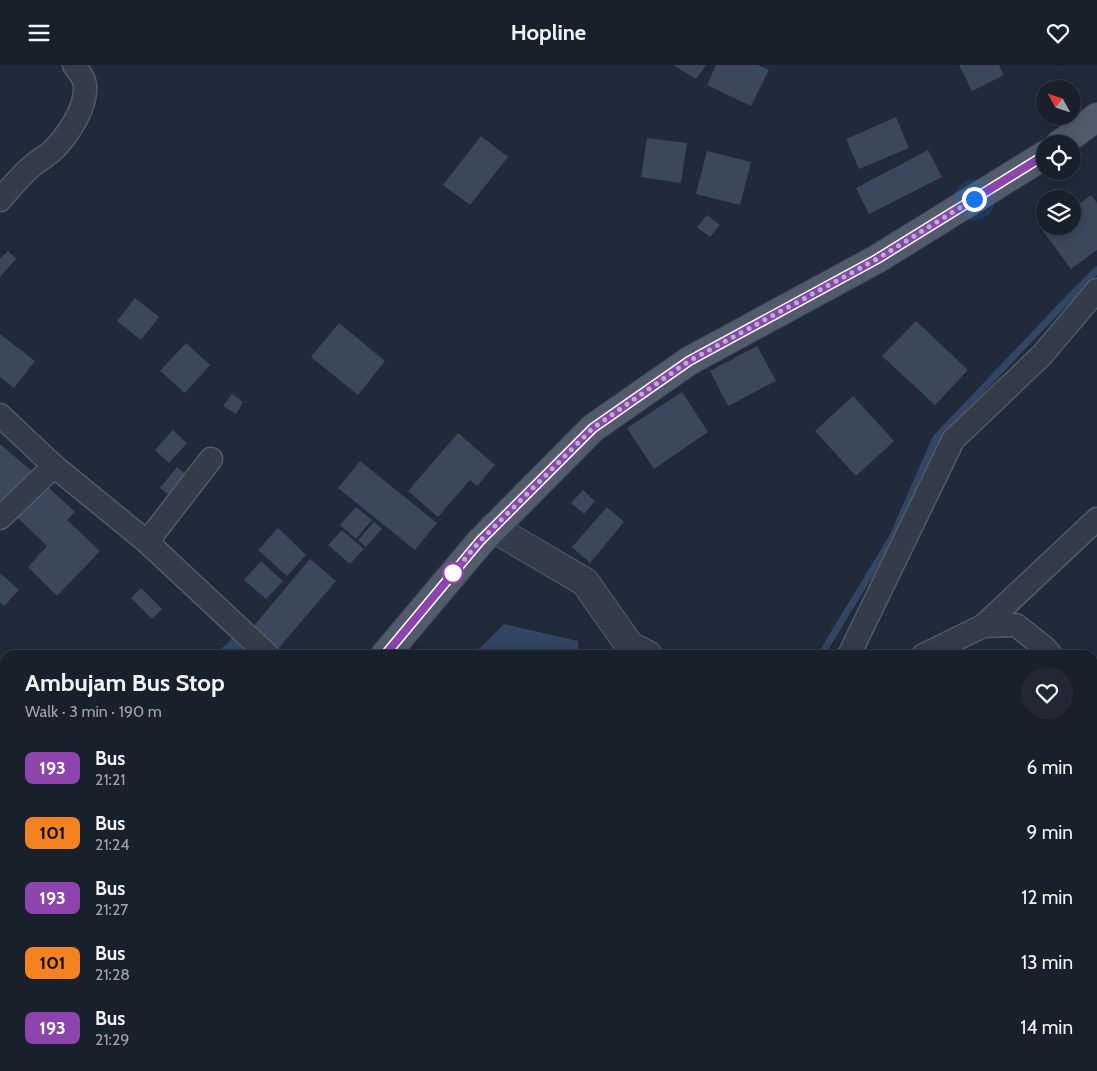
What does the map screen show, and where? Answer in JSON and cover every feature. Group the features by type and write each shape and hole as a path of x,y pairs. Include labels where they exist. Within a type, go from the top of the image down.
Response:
{"main road":[{"path":"1072,135 1097,117"},
{"path":"389,650 480,541 593,428 689,361 877,259 1036,161"}],"street":[{"path":"0,200 31,167 59,144 72,127 83,102 85,85 74,65"},
{"path":"851,650 953,440 1042,355 1097,290"},
{"path":"0,415 54,466 147,542 263,650"},
{"path":"147,542 211,459"},
{"path":"0,518 54,466"},
{"path":"934,650 982,626 1097,519"},
{"path":"493,528 585,582 630,646 638,650"},
{"path":"982,626 1016,625 1047,650"}],"water":[{"path":"504,624 578,641 578,650 478,650"}],"building":[{"path":"673,65 706,65 696,79"},
{"path":"716,65 758,65 769,70 751,106 707,85"},
{"path":"959,65 999,65 1004,75 972,91"},
{"path":"896,117 909,148 859,169 846,139"},
{"path":"481,136 508,157 470,205 443,185"},
{"path":"647,138 687,143 681,183 641,177"},
{"path":"928,150 942,177 869,214 856,188"},
{"path":"707,151 751,162 740,205 696,194"},
{"path":"1091,195 1097,203 1097,250 1071,269 1046,235 1081,235 1081,202"},
{"path":"707,215 720,225 710,237 697,227"},
{"path":"8,251 16,259 0,277 0,259"},
{"path":"135,298 159,317 141,340 117,321"},
{"path":"916,321 968,370 935,405 882,356"},
{"path":"339,323 385,361 358,395 311,357"},
{"path":"0,334 35,361 14,388 0,377"},
{"path":"186,343 210,365 185,393 160,371"},
{"path":"757,346 776,381 728,406 710,371"},
{"path":"682,392 708,432 654,469 627,428"},
{"path":"232,394 243,402 236,414 223,406"},
{"path":"853,396 894,441 856,476 815,431"},
{"path":"173,430 187,443 169,463 155,450"},
{"path":"458,433 495,465 477,486 470,480 438,517 408,491"},
{"path":"0,444 34,473 0,513"},
{"path":"360,461 437,523 415,550 338,488"},
{"path":"177,467 191,479 174,499 160,488"},
{"path":"44,483 75,512 67,520 100,551 57,596 28,567 47,546 14,514"},
{"path":"583,490 595,501 584,514 571,503"},
{"path":"356,507 372,520 356,539 340,525"},
{"path":"607,507 624,522 590,563 572,547"},
{"path":"374,522 382,529 366,547 358,540"},
{"path":"278,528 306,555 287,576 258,550"},
{"path":"342,530 364,549 350,564 328,545"},
{"path":"310,559 336,581 278,649 252,628"},
{"path":"261,561 283,581 266,599 244,580"},
{"path":"0,573 19,590 4,606 0,602"},
{"path":"141,588 162,609 152,619 131,598"}],"waterway":[{"path":"824,650 893,536 936,438 1097,270"},
{"path":"237,650 247,641 255,650"}],"bus line":[{"name":"193","path":"389,650 480,541 593,428 689,361 877,259 1036,161"}],"route":[{"path":"453,573 480,541 593,428 689,361 877,259 974,199"}]}
